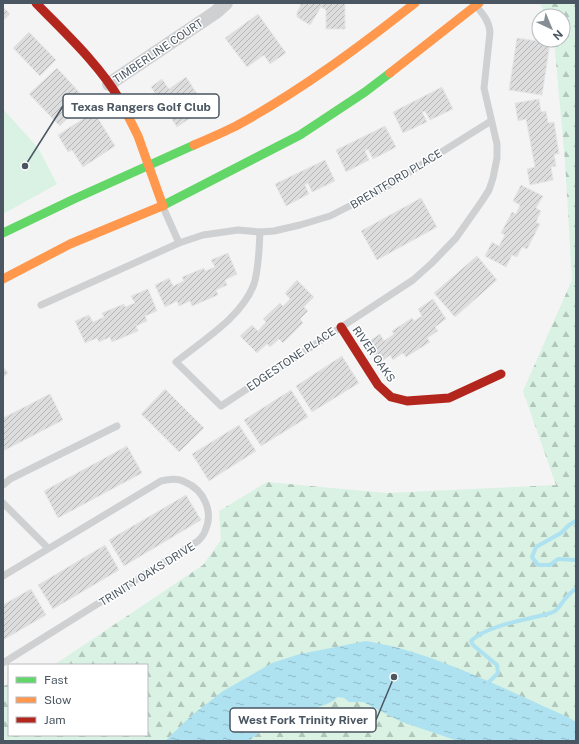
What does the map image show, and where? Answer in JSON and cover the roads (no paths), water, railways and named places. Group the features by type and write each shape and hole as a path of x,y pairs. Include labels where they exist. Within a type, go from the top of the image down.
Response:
{"main road":[{"path":"36,3 98,68 110,84 127,113 149,166 163,206"},
{"path":"3,233 242,122 308,81 386,26 414,3"},
{"path":"3,279 45,256 89,235 163,206 300,135 365,92 427,45 477,4"},
{"name":"RIVER OAKS","path":"341,327 378,385 391,397 407,401 449,398 501,374"}],"street":[{"name":"TIMBERLINE COURT","path":"110,84 216,12 226,3"}],"lane":[{"name":"EDGESTONE PLACE","path":"260,232 254,282 244,301 227,321 176,362 221,406 400,289 424,271 456,238 489,190 497,158 496,144 484,88 490,32 487,20 477,4"},
{"name":"BRENTFORD PLACE","path":"41,305 179,243 203,235 238,230 260,232 285,229 307,223 345,209 381,190 491,121"},
{"path":"163,206 179,243"},
{"path":"3,485 10,479 117,426"},
{"name":"TRINITY OAKS DRIVE","path":"3,576 161,481 173,479 185,481 195,487 203,496 208,508 208,520 205,531 198,541 3,663"},
{"path":"3,504 48,548"}],"water":[{"path":"366,641 399,648 442,662 568,717 576,722 576,741 458,741 402,722 363,702 349,702 344,698 338,697 332,702 317,707 275,709 271,713 265,728 249,741 165,741 191,716 223,691 272,663 300,654"}],"waterway":[{"path":"576,521 569,525 561,533 536,547 532,557 538,565 550,565 558,559 576,560"},
{"path":"487,684 498,673 497,665 473,645 471,641 483,632 499,626 555,611 576,589"}],"place":[{"name":"Texas Rangers Golf Club","path":"25,166"},
{"name":"West Fork Trinity River","path":"394,677"}]}
